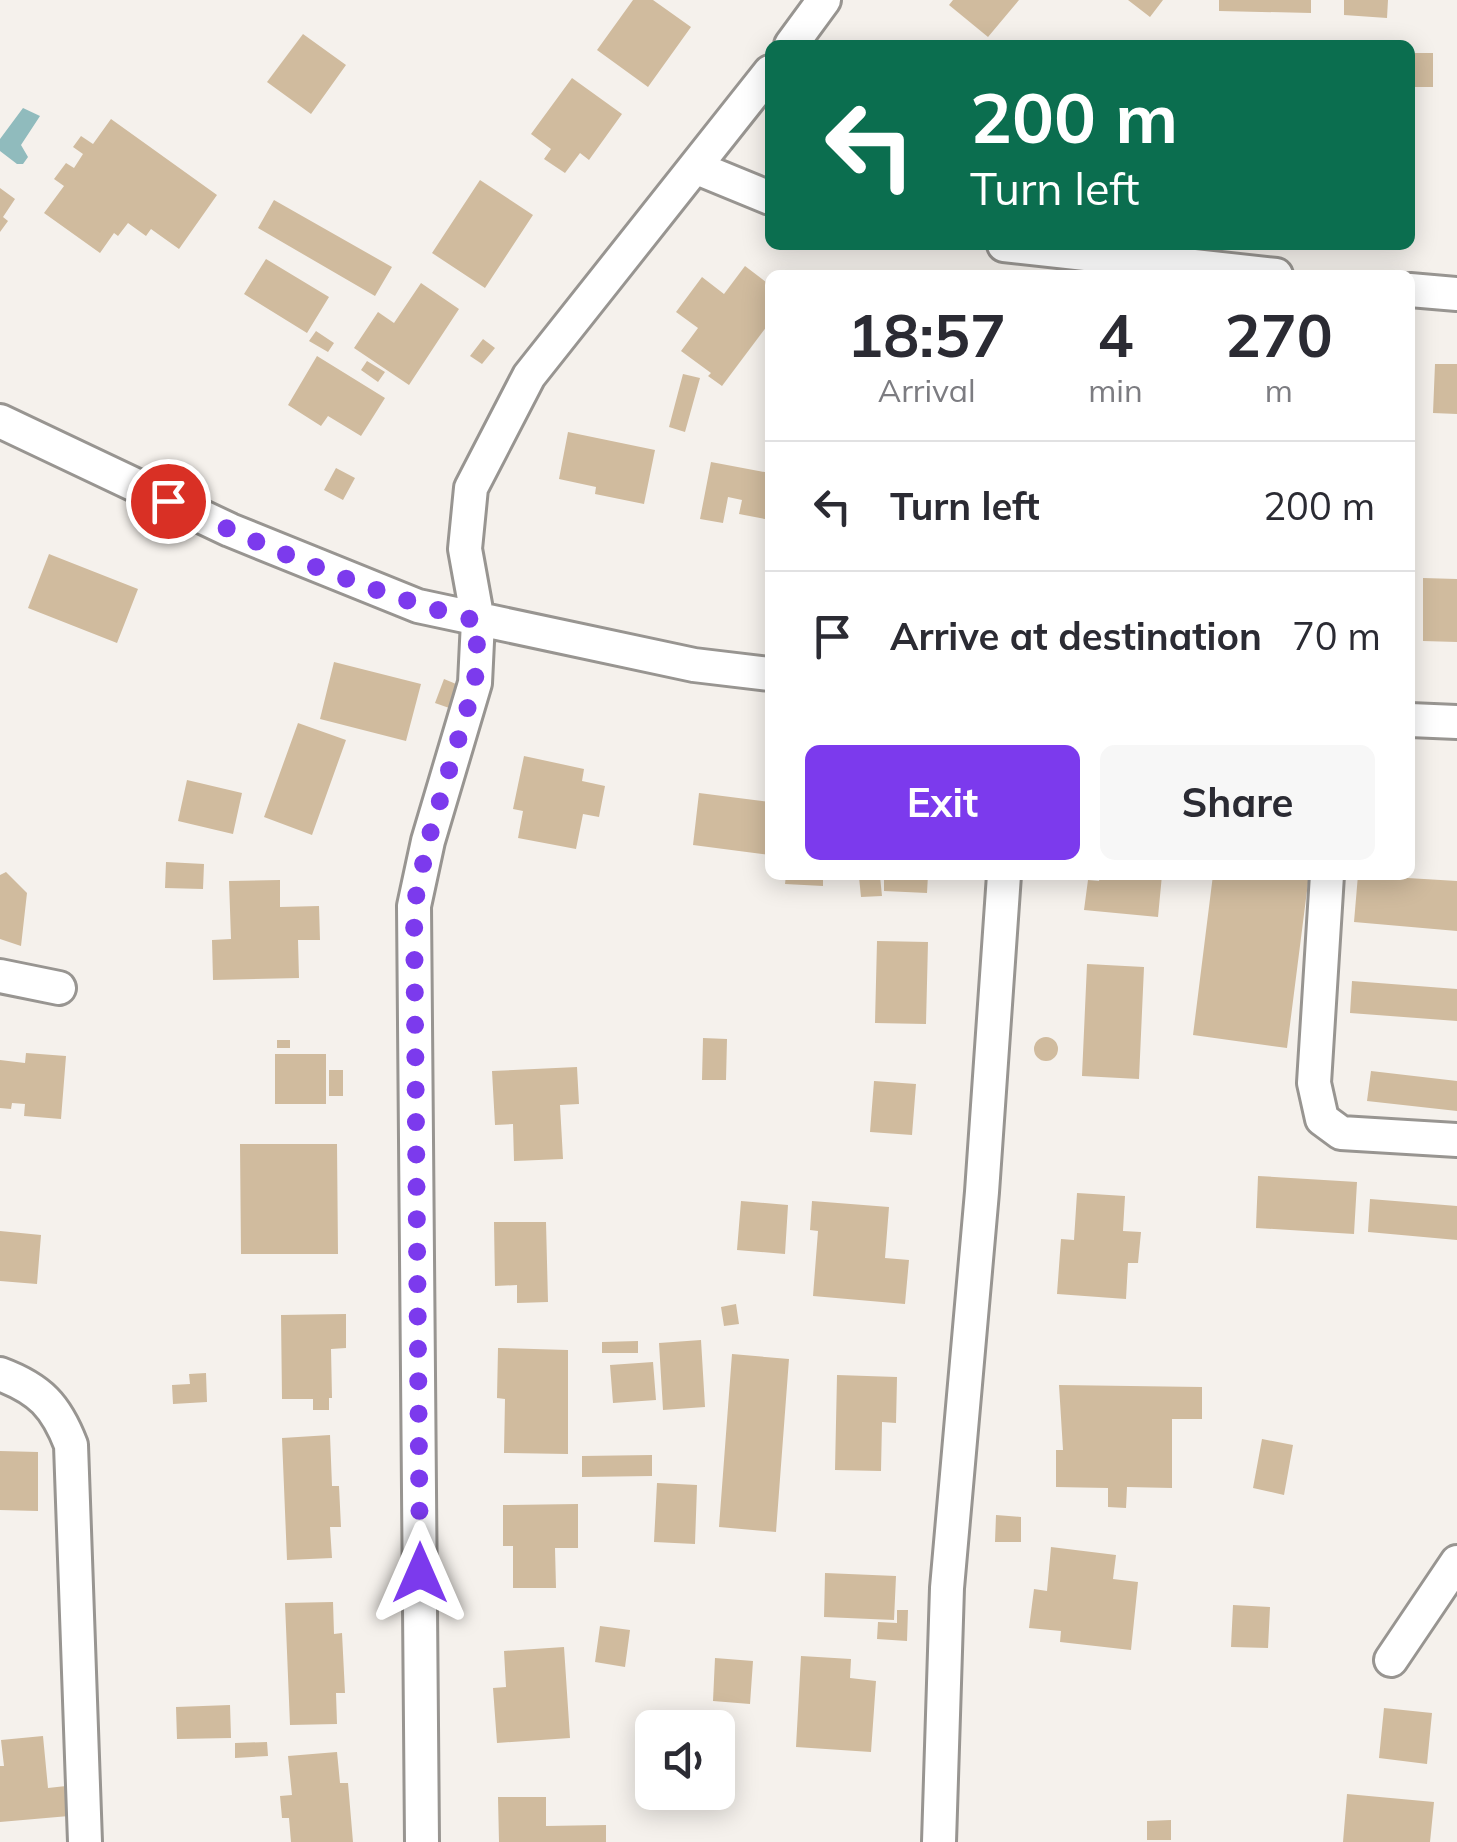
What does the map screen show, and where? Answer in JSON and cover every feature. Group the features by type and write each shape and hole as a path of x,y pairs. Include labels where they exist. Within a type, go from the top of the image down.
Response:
{"street":[{"path":"795,40 824,0"},
{"path":"422,1842 414,906 428,841 475,683 478,621 465,548 470,488 529,376 765,78"},
{"path":"696,168 765,196"},
{"path":"1049,250 1231,270"},
{"path":"1415,290 1457,294"},
{"path":"0,420 230,530 418,606 694,665 765,673"},
{"path":"1415,720 1457,722"},
{"path":"939,1842 947,1588 982,1192 1004,880"},
{"path":"1327,880 1314,1083 1322,1119 1342,1134 1457,1140"},
{"path":"0,976 59,988"},
{"path":"0,1374 22,1382 59,1415 72,1446 85,1842"},
{"path":"1392,1660 1457,1562"}],"water":[{"path":"23,108 40,116 21,145 28,157 23,164 17,164 0,151 0,139"}],"building":[{"path":"633,0 653,0 691,27 648,87 597,50"},
{"path":"953,0 1019,0 988,37 949,5"},
{"path":"1128,0 1163,0 1150,17"},
{"path":"1219,0 1311,0 1311,13 1219,11"},
{"path":"1344,0 1388,0 1387,18 1344,15"},
{"path":"303,34 346,65 311,114 267,82"},
{"path":"1415,53 1433,53 1433,87 1415,87"},
{"path":"572,78 622,114 589,160 580,153 565,173 544,159 551,149 531,134"},
{"path":"111,119 217,195 179,249 151,229 146,236 128,223 118,236 114,233 100,253 44,213 64,186 54,179 66,163 74,168 83,154 73,147 81,136 93,144"},
{"path":"480,180 533,215 485,288 432,253"},
{"path":"0,188 15,199 3,217 8,221 0,232"},
{"path":"274,200 392,267 375,296 258,228"},
{"path":"266,259 329,297 307,333 244,294"},
{"path":"745,266 765,281 765,329 722,386 681,351 698,328 676,312 702,277 724,294"},
{"path":"421,283 459,309 409,385 354,348 378,312 394,323"},
{"path":"316,331 334,343 328,352 309,341"},
{"path":"483,339 495,348 482,364 470,356"},
{"path":"317,356 385,398 361,436 328,416 321,426 288,405"},
{"path":"367,361 385,372 378,382 361,370"},
{"path":"1435,364 1457,364 1457,414 1433,413"},
{"path":"683,374 700,378 685,432 669,427"},
{"path":"568,432 655,450 644,504 595,494 596,487 559,479"},
{"path":"711,462 765,472 765,519 739,514 742,500 728,497 723,523 700,519"},
{"path":"336,468 355,478 343,500 324,490"},
{"path":"49,554 138,589 117,643 28,608"},
{"path":"1423,578 1457,579 1457,642 1423,641"},
{"path":"334,662 421,684 406,741 320,719"},
{"path":"444,679 461,686 452,709 435,703"},
{"path":"298,723 346,740 312,835 264,817"},
{"path":"524,756 584,769 582,781 605,786 599,817 583,814 576,849 518,838 523,811 513,809"},
{"path":"187,780 242,793 233,834 178,821"},
{"path":"699,793 765,801 765,854 693,845"},
{"path":"166,862 204,864 203,889 165,888"},
{"path":"6,872 27,893 21,946 0,939 0,875"},
{"path":"280,880 280,907 319,906 320,940 298,940 299,978 213,980 212,940 231,939 229,881"},
{"path":"785,880 823,880 823,886 785,884"},
{"path":"859,880 880,880 882,896 861,897"},
{"path":"884,880 928,880 927,893 884,891"},
{"path":"1088,880 1162,880 1158,917 1084,910"},
{"path":"1212,880 1308,880 1287,1048 1193,1035"},
{"path":"1358,880 1457,881 1457,931 1354,922"},
{"path":"877,941 928,942 926,1024 875,1023"},
{"path":"1087,964 1144,967 1139,1079 1082,1076"},
{"path":"1352,981 1457,989 1457,1021 1350,1013"},
{"path":"1046,1037 1055,1040 1055,1058 1046,1061 1037,1058 1034,1049 1037,1040"},
{"path":"703,1038 727,1039 726,1080 702,1080"},
{"path":"277,1040 290,1040 290,1048 277,1048"},
{"path":"26,1053 66,1056 61,1119 24,1116 25,1104 12,1103 11,1109 0,1108 0,1060 25,1063"},
{"path":"275,1054 326,1054 326,1104 275,1104"},
{"path":"577,1067 579,1104 560,1105 563,1159 514,1161 513,1124 495,1125 492,1071"},
{"path":"329,1070 343,1070 343,1096 329,1096"},
{"path":"1371,1071 1457,1081 1457,1111 1367,1101"},
{"path":"874,1081 916,1084 912,1135 870,1132"},
{"path":"240,1144 337,1144 338,1254 241,1254"},
{"path":"1258,1176 1357,1182 1354,1234 1256,1228"},
{"path":"1077,1193 1125,1196 1123,1231 1141,1232 1138,1263 1128,1263 1126,1299 1057,1294 1061,1239 1074,1240"},
{"path":"1370,1199 1457,1206 1457,1240 1368,1232"},
{"path":"741,1201 788,1205 785,1254 737,1250"},
{"path":"812,1201 889,1207 885,1258 909,1260 905,1304 813,1296 818,1231 810,1230"},
{"path":"494,1222 546,1222 548,1302 517,1303 517,1285 495,1286"},
{"path":"0,1231 41,1235 37,1284 0,1281"},
{"path":"736,1304 739,1324 724,1326 721,1307"},
{"path":"346,1314 346,1348 331,1349 329,1410 313,1410 313,1399 282,1399 281,1315"},
{"path":"701,1340 705,1407 663,1410 659,1343"},
{"path":"638,1341 638,1353 602,1353 602,1342"},
{"path":"498,1348 568,1350 568,1454 504,1453 505,1399 497,1398"},
{"path":"732,1354 789,1359 776,1532 719,1527"},
{"path":"653,1362 656,1400 613,1403 610,1365"},
{"path":"206,1373 207,1402 173,1404 172,1385 190,1384 189,1374"},
{"path":"837,1375 897,1377 896,1423 882,1422 881,1471 835,1470"},
{"path":"1059,1385 1202,1387 1202,1419 1172,1419 1172,1488 1127,1487 1126,1508 1108,1507 1108,1488 1056,1487 1056,1450 1063,1450"},
{"path":"330,1435 332,1486 339,1486 341,1527 330,1527 332,1558 287,1560 282,1438"},
{"path":"1262,1439 1293,1445 1284,1495 1253,1488"},
{"path":"0,1451 38,1452 38,1511 0,1510"},
{"path":"652,1455 652,1476 582,1477 582,1456"},
{"path":"657,1483 697,1485 695,1544 654,1542"},
{"path":"578,1504 578,1548 555,1548 556,1588 513,1588 513,1546 503,1546 503,1505"},
{"path":"996,1515 1021,1517 1021,1542 995,1542"},
{"path":"1051,1547 1116,1555 1113,1579 1138,1582 1131,1650 1060,1642 1061,1631 1029,1628 1034,1589 1047,1591"},
{"path":"825,1573 896,1576 894,1620 824,1617"},
{"path":"333,1602 334,1634 342,1633 345,1693 336,1693 337,1724 290,1725 285,1603"},
{"path":"1233,1605 1270,1607 1268,1648 1231,1647"},
{"path":"897,1610 908,1610 907,1641 877,1639 878,1622 897,1623"},
{"path":"600,1626 630,1630 625,1667 595,1662"},
{"path":"564,1647 570,1738 497,1743 493,1688 506,1687 504,1651"},
{"path":"801,1656 851,1659 850,1678 876,1681 871,1752 796,1747"},
{"path":"715,1658 753,1661 750,1704 713,1701"},
{"path":"230,1705 231,1738 177,1739 176,1707"},
{"path":"1384,1708 1432,1713 1427,1764 1379,1758"},
{"path":"43,1736 48,1788 66,1786 69,1816 0,1822 0,1766 4,1766 1,1740"},
{"path":"267,1742 268,1756 235,1758 235,1743"},
{"path":"337,1752 340,1783 348,1783 353,1842 291,1842 289,1818 282,1818 280,1796 292,1795 288,1756"},
{"path":"1347,1794 1434,1802 1430,1842 1343,1842"},
{"path":"498,1797 546,1797 546,1826 606,1825 606,1842 499,1842"},
{"path":"1171,1820 1171,1840 1147,1840 1147,1821"}],"route":[{"path":"168,501 418,606 478,621 475,683 428,841 414,906 420,1573"}]}
